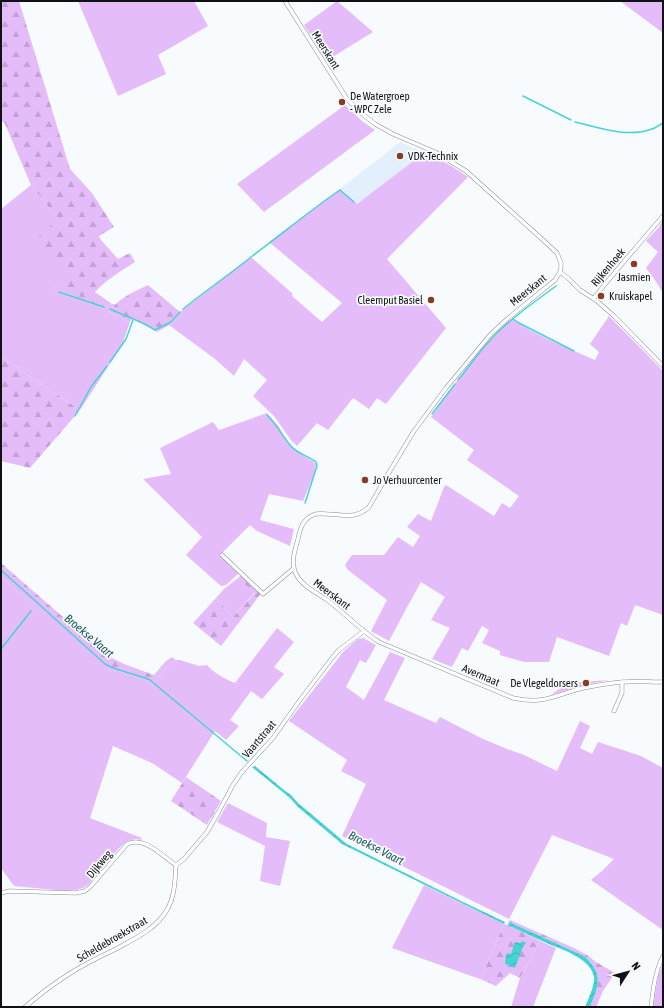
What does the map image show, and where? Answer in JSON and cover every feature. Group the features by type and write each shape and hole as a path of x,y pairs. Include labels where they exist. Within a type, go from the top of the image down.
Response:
{"street":[{"name":"Meerskant","path":"285,1 347,100 352,105 376,124 393,134 435,152 466,171 557,253 561,263 560,272 555,280 490,335 451,382 414,431 369,507 365,511 355,515 313,515 305,521 300,530 293,557 295,573 304,585 327,600 364,631"},
{"name":"Rijkenhoek","path":"560,272 580,290 594,298 611,275 663,216"},
{"path":"594,298 614,316 663,366"},
{"path":"222,555 263,594 294,568"},
{"name":"Avermaat","path":"364,631 380,642 513,698 523,700 538,701 550,699 583,688 622,682 663,682"},
{"name":"Vaartstraat","path":"176,865 184,859 207,832 233,785 273,738 332,658 339,650 364,631"},
{"path":"614,710 622,693 622,682"},
{"name":"Dijkweg","path":"1,893 9,891 76,893 85,891 127,844 131,842 142,843 157,851 176,865"},
{"name":"Scheldebroekstraat","path":"25,1007 69,974 144,934 154,925 163,916 171,902 174,892 176,865"},
{"path":"650,1007 658,967 663,956"}],"shaded area":[{"path":"400,142 424,153 357,204 340,189"}],"green space":[{"path":"1,1 19,1 70,169 92,193 114,227 99,236 101,240 118,259 130,253 135,262 119,272 95,292 112,304 105,307 54,289 66,274 33,242 58,219 31,185 5,124 1,120"},
{"path":"78,1 194,1 208,26 158,55 166,74 118,96"},
{"path":"337,1 373,32 326,61 304,25"},
{"path":"620,1 663,1 663,33"},
{"path":"345,105 362,121 375,130 264,212 237,184"},
{"path":"424,153 447,164 468,177 387,259 446,328 386,404 377,398 369,409 353,398 328,430 317,423 297,446 274,416 253,396 267,380 244,359 234,376 215,359 169,325 180,312 251,257 322,322 342,303 269,242 340,189 357,204"},
{"path":"31,185 58,219 67,274 54,289 105,307 115,304 109,312 130,322 122,345 80,410 1,357 1,209"},
{"path":"662,221 663,293 646,268 658,252 646,241 659,227"},
{"path":"148,285 180,312 171,324 157,332 147,325 132,318 130,322 109,312 122,299"},
{"path":"609,316 663,371 663,615 635,605 627,626 621,623 609,656 557,637 549,662 524,662 500,655 500,651 482,643 489,630 482,626 468,651 462,648 452,667 432,659 450,628 431,620 445,597 421,582 389,641 371,631 387,600 348,570 345,565 352,555 384,555 398,537 413,547 420,536 407,527 418,514 431,521 446,485 494,516 502,503 510,508 519,496 467,460 474,450 431,417 468,365 489,341 512,319 542,336 595,360 599,352 590,344"},
{"path":"1,357 80,410 30,468 1,461"},
{"path":"267,413 279,427 289,444 314,462 316,465 315,472 303,501 269,494 260,520 294,529 290,546 257,531 250,525 220,555 239,573 226,585 221,586 186,555 202,537 143,479 171,474 160,448 213,422 219,430"},
{"path":"1,563 112,658 154,675 166,661 172,657 176,660 170,664 152,684 148,681 126,673 110,669 96,660 1,577"},
{"path":"241,575 262,592 221,646 193,623 216,598 233,617 255,593 238,578"},
{"path":"1,577 97,660 110,669 126,673 148,681 152,684 170,664 176,660 199,666 207,665 220,676 235,683 277,628 294,642 274,667 284,674 262,699 251,691 230,720 239,726 226,740 215,731 182,783 152,763 113,746 90,818 142,838 141,840 135,839 127,841 119,848 89,884 76,890 66,891 14,886 1,868"},
{"path":"238,578 255,592 233,617 216,598 224,589"},
{"path":"363,638 376,645 366,663 360,660 346,687 364,700 390,652 405,658 384,700 436,723 440,717 481,738 524,755 557,771 580,721 590,726 580,748 592,754 598,742 641,756 663,768 663,930 591,880 614,859 552,835 509,919 342,836 366,784 341,771 347,760 289,721 344,651 358,639"},
{"path":"609,680 584,685 551,695 567,683"},
{"path":"186,777 221,801 207,825 171,801"},
{"path":"228,803 267,823 266,837 290,841 280,886 260,881 265,846 217,822"},
{"path":"424,885 504,924 480,979 392,948"},
{"path":"510,920 574,948 615,973 603,991 596,1007 590,1007 596,992 598,980 595,968 590,962 584,956 509,922"},
{"path":"504,924 540,941 520,978 510,973 496,986 480,979"},
{"path":"540,941 556,948 533,1007 511,1007 520,978"},
{"path":"663,963 663,1007 653,1007 658,976"}],"water":[{"path":"255,766 347,844 505,922 504,924 342,844 252,767"},
{"path":"509,922 584,956 590,962 595,968 598,980 596,992 590,1007 585,1007 592,988 594,977 592,970 587,964 564,950 508,925"},
{"path":"523,941 526,943 515,968 505,964 506,955 508,953 511,954 515,942 520,943"}],"waterway":[{"path":"523,96 571,120"},
{"path":"575,122 614,131 633,133 643,132 655,128 663,123"},
{"path":"183,309 340,190 354,202"},
{"path":"458,380 483,348 500,330 556,286"},
{"path":"59,292 104,307"},
{"path":"110,309 139,321 155,330 171,322 180,312"},
{"path":"513,319 574,351"},
{"path":"110,362 126,339 133,320"},
{"path":"75,416 91,387 107,366"},
{"path":"432,414 455,384"},
{"path":"267,415 293,448 316,462 317,466 305,503"},
{"name":"Broekse Vaart","path":"1,570 105,664 150,680 247,761"},
{"path":"1,649 31,611"}],"place":[{"name":"De Watergroep - WPC Zele","path":"342,102"},
{"name":"VDK-Technix","path":"400,156"},
{"name":"Jasmien","path":"634,264"},
{"name":"Kruiskapel","path":"601,296"},
{"name":"Cleemput Basiel","path":"431,300"},
{"name":"Jo Verhuurcenter","path":"365,480"},
{"name":"De Vlegeldorsers","path":"586,683"}]}
